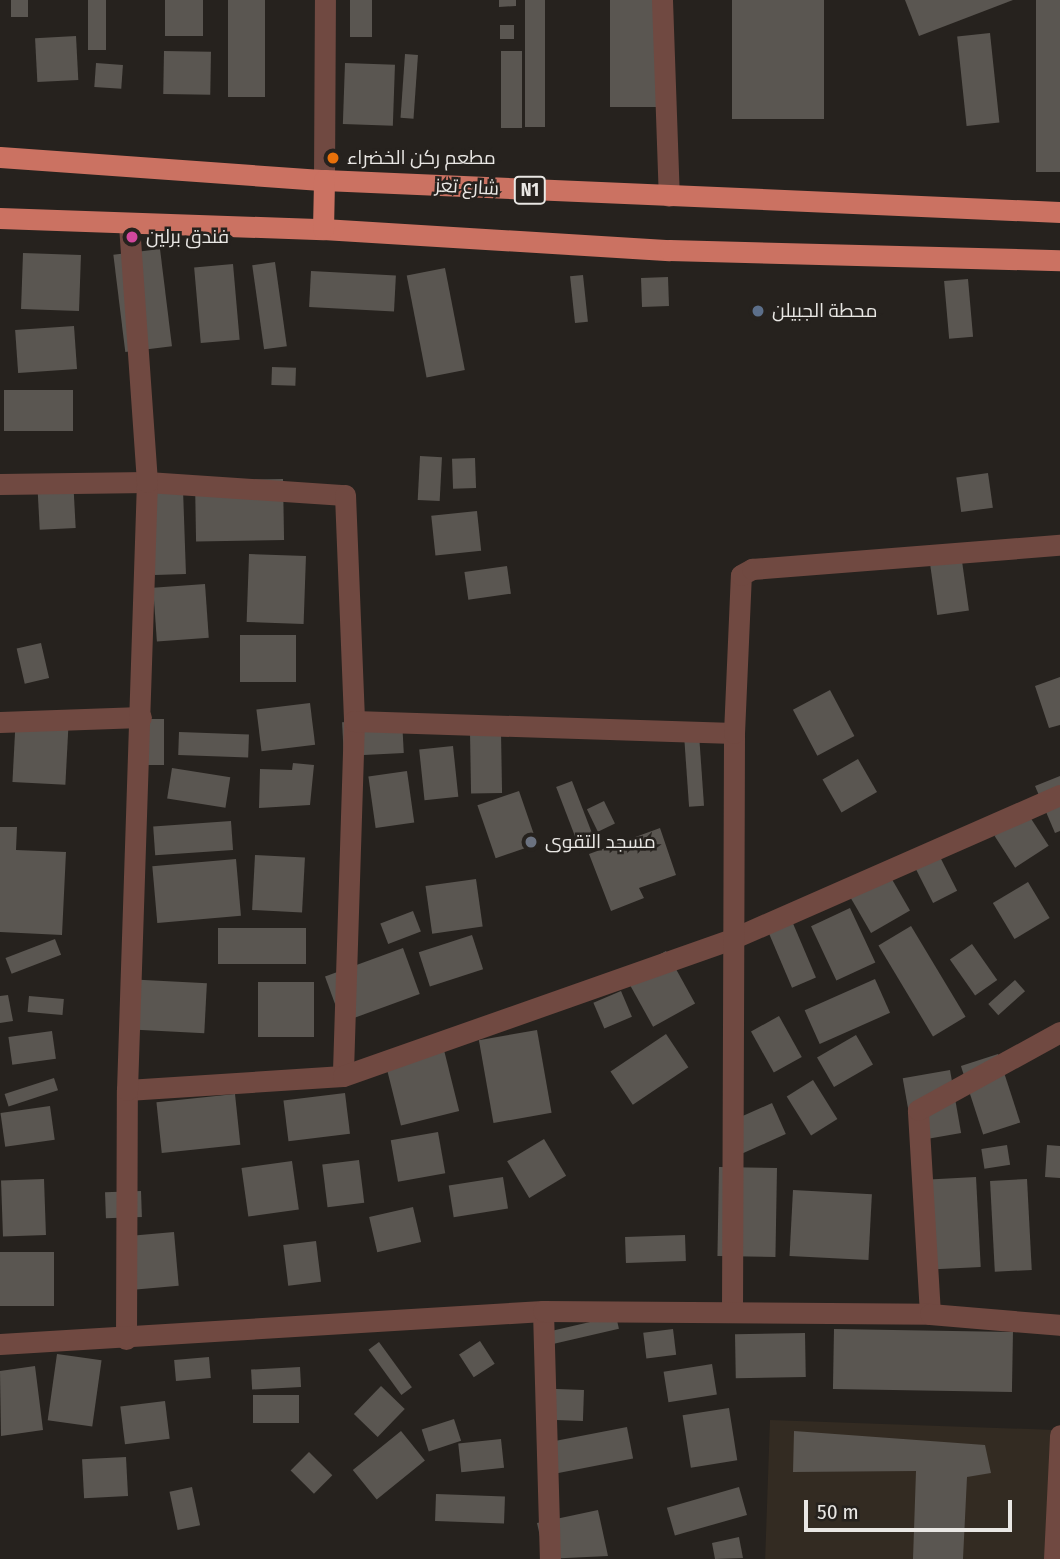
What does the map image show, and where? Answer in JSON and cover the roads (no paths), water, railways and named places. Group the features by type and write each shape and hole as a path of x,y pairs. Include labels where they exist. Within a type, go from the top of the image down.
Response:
{"highway":[{"name":"شارع تعز","path":"0,157 324,180 1060,212"},
{"path":"323,229 324,180"},
{"path":"0,218 323,229 669,250 1060,260"}],"street":[{"path":"324,180 325,0"},
{"path":"662,0 668,196"},
{"path":"126,1339 127,1090 148,482 129,223"},
{"path":"0,484 148,482 345,495 354,721 343,1076"},
{"path":"732,1312 734,733 741,575 752,569 1060,545"},
{"path":"0,722 141,717"},
{"path":"354,721 734,733"},
{"path":"127,1090 343,1076 734,938 1060,795"},
{"path":"930,1314 918,1110 1060,1032"},
{"path":"543,1311 550,1559"},
{"path":"0,1345 543,1311 930,1314 1060,1325"},
{"path":"1054,1559 1060,1435"}],"place":[{"name":"مطعم ركن الخضراء","path":"333,158"},
{"name":"فندق برلين","path":"132,237"},
{"name":"محطة الجبيلن","path":"758,311"},
{"name":"مسجد التقوى","path":"531,842"}]}
